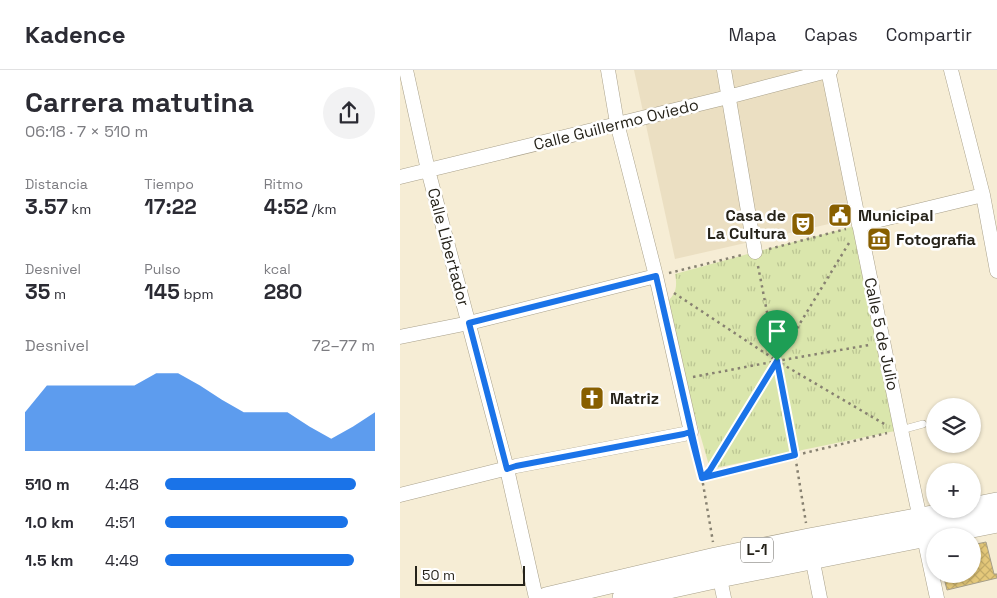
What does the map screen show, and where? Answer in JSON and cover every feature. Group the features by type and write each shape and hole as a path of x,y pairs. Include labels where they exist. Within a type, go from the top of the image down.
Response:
{"main road":[{"name":"L-1","path":"981,506 997,503"},
{"name":"L-1","path":"922,528 946,518"},
{"name":"L-1","path":"546,598 810,542 922,528 997,522"},
{"name":"L-1","path":"623,598 716,561"}],"street":[{"name":"Calle Libertador","path":"406,70 428,170 507,469 536,598"},
{"path":"400,495 516,466 690,432 656,276 617,124 608,70"},
{"path":"724,70 755,252"},
{"name":"Calle Guillermo Oviedo","path":"400,177 728,97 829,70"},
{"name":"Calle 5 de Julio","path":"829,70 859,226 937,598"},
{"path":"951,70 983,194 997,271"},
{"path":"859,226 983,194"},
{"path":"400,337 469,323 656,276"},
{"path":"810,542 820,598"},
{"path":"716,561 724,598"}],"lane":[{"path":"901,430 923,424"}],"path":[{"path":"702,478 710,470 859,226"},
{"path":"755,252 810,542"},
{"path":"674,293 777,361 887,426"},
{"path":"685,379 869,345"},
{"path":"690,432 702,478 716,561"},
{"path":"702,478 886,433"}],"shaded area":[{"path":"634,70 828,70 855,218 675,259"}],"green space":[{"path":"859,225 895,431 710,469 663,305 675,292 675,274"}],"building":[{"path":"986,542 994,574 997,574 997,578 981,582 981,543"},
{"path":"945,583 976,583 947,590"}],"place":[{"name":"Municipal","path":"840,215"},
{"name":"Casa de La Cultura","path":"803,224"},
{"name":"Fotografia","path":"879,239"},
{"name":"Matriz","path":"592,398"}],"route":[{"path":"777,361 710,470 702,478 656,276 469,323 507,469 690,432 702,478 795,455 777,361"}]}
